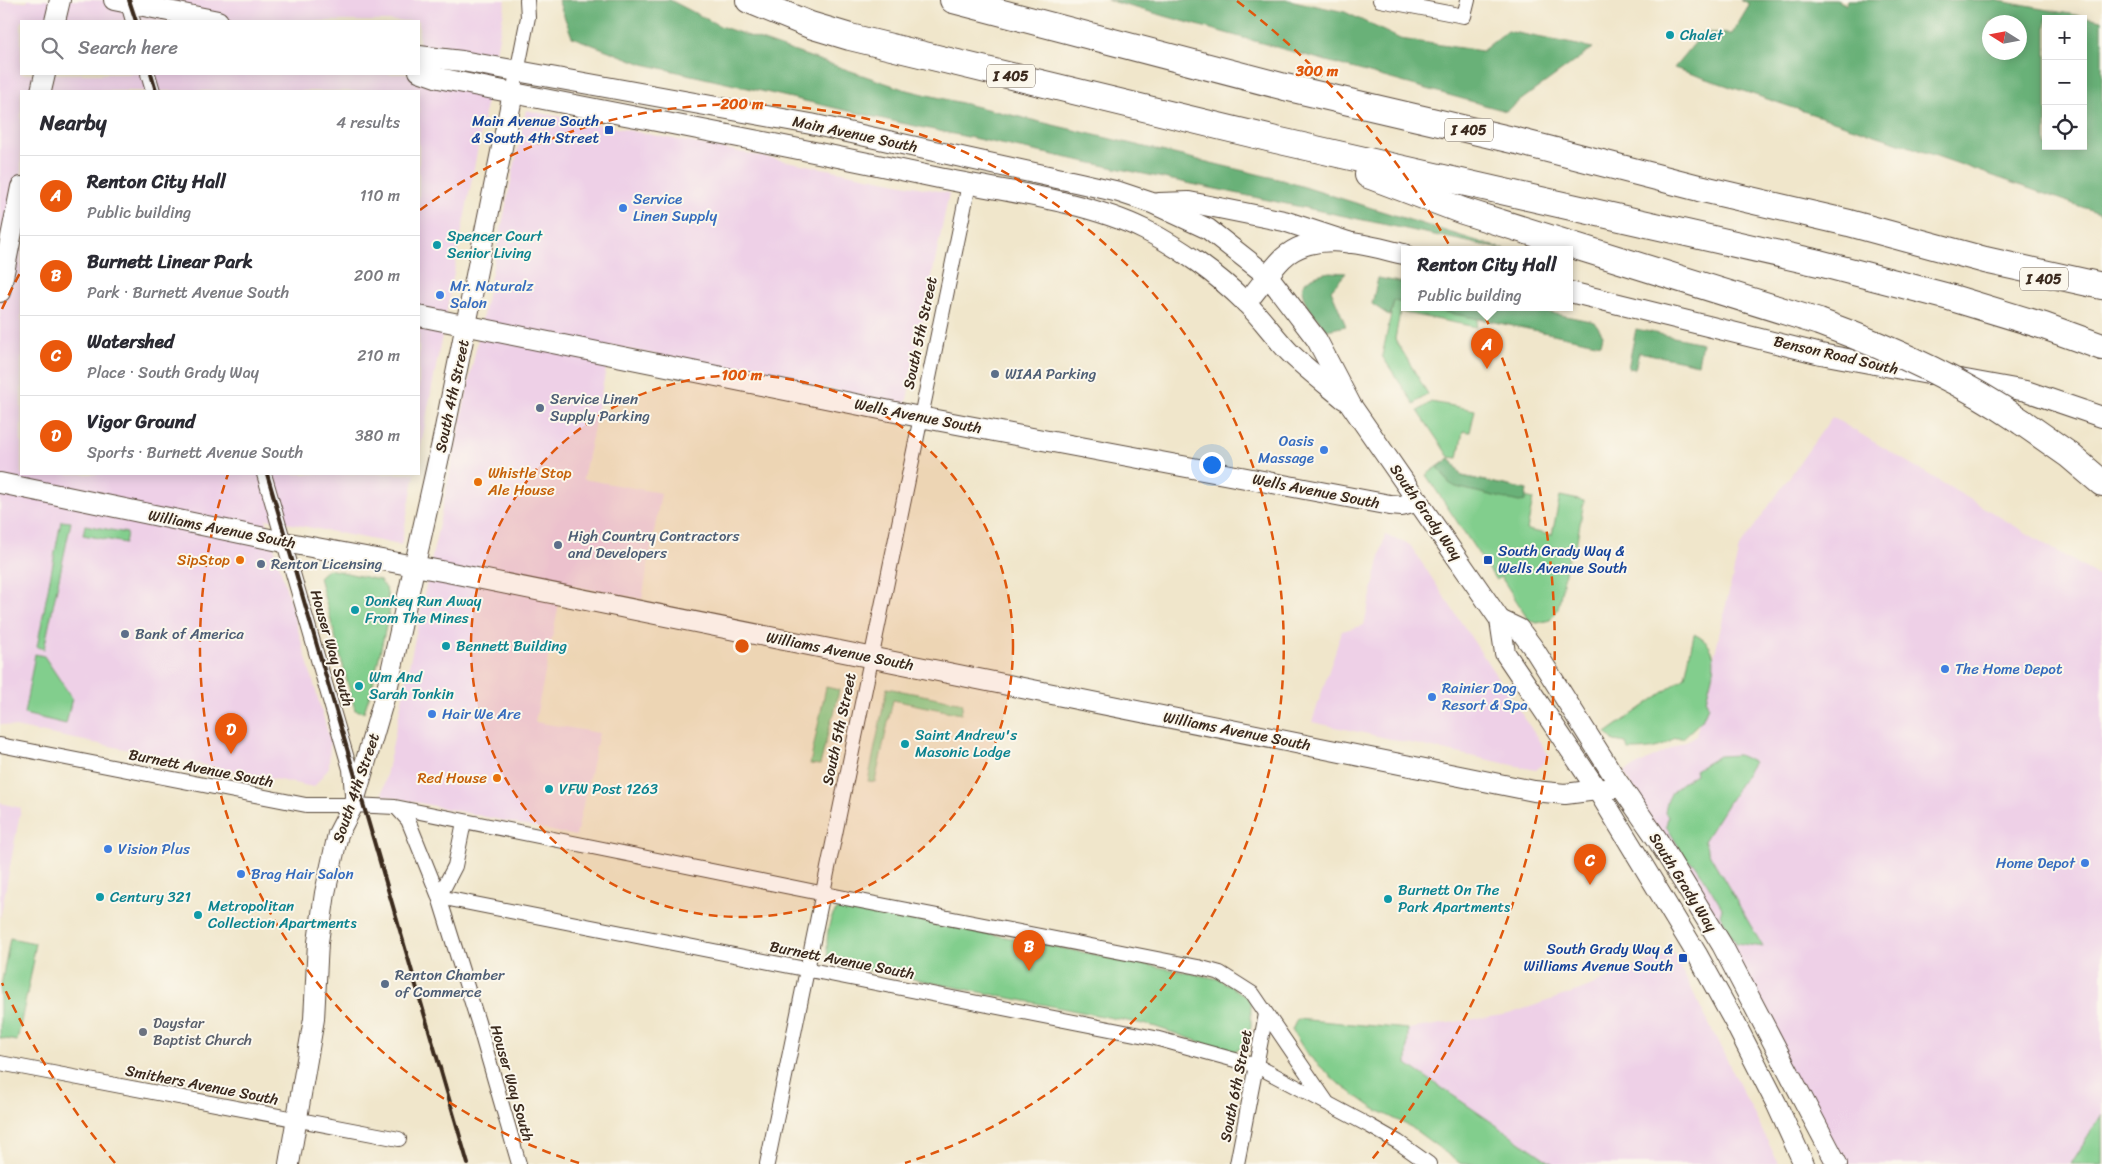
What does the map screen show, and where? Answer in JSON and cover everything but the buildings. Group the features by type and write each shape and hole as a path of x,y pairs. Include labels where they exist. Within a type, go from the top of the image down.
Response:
{"highway":[{"name":"I 405","path":"749,0 810,25 850,37 1276,140 1819,263 2044,326 2102,347"},
{"name":"I 405","path":"953,0 1275,84 1517,141 1699,188 1849,223 1985,260 2102,297"},
{"path":"1276,140 1463,211 1819,322 1883,347 1938,372 1994,403 2069,455 2102,483"},
{"path":"1985,260 2102,286"}],"street":[{"path":"55,20 60,0"},
{"path":"513,94 528,17 527,0"},
{"path":"1380,0 1464,16 1468,0"},
{"path":"125,6 212,20"},
{"name":"Main Avenue South","path":"420,56 462,61 811,124 1119,192 1152,203 1208,229 1268,277"},
{"name":"Main Avenue South","path":"420,71 439,78 513,94 804,148 1074,206 1124,221 1146,230 1173,246 1220,280 1246,302"},
{"path":"41,90 45,75"},
{"path":"148,75 153,90"},
{"name":"South 4th Street","path":"289,1164 314,1019 318,942 325,893 338,834 353,805 388,685 467,326 513,94"},
{"name":"South 5th Street","path":"767,1164 969,184"},
{"path":"0,292 20,192"},
{"path":"1152,203 1190,202 1284,221 1351,243 1401,253"},
{"path":"1246,302 1284,258 1306,245 1320,241 1351,243"},
{"name":"South Grady Way","path":"1268,277 1317,340 1351,405 1500,620 1505,653 1598,791 1671,910 1734,1021 1776,1103 1804,1164"},
{"name":"Benson Road South","path":"1573,293 1821,354 2026,391 2102,417"},
{"name":"South Grady Way","path":"1246,302 1290,353 1351,405"},
{"name":"Wells Avenue South","path":"420,316 920,416 1390,504 1402,506 1419,501"},
{"name":"Houser Way South","path":"264,475 350,769 353,805"},
{"name":"Williams Avenue South","path":"0,483 284,542 414,565 1534,791 1565,794 1621,787"},
{"name":"South Grady Way","path":"1500,620 1519,629 1529,642 1621,787 1657,839 1722,944 1837,1164"},
{"name":"Burnett Avenue South","path":"0,745 306,805 353,805 398,809 822,894 1117,950 1220,972 1253,994 1326,1101"},
{"path":"398,809 408,820 439,897"},
{"path":"439,897 455,866 464,822"},
{"name":"Houser Way South","path":"439,897 519,1164"},
{"name":"Burnett Avenue South","path":"439,897 1155,1038 1257,1066 1326,1101 1398,1142 1428,1164"},
{"name":"South 6th Street","path":"1237,1164 1266,1014"},
{"name":"Smithers Avenue South","path":"0,1063 398,1139"}],"shaded area":[{"path":"0,0 27,2 28,0 506,0 420,451 420,90 20,90 20,475 415,475 401,545 266,519 330,740 329,767 314,787 0,724"},
{"path":"526,110 949,193 906,404 611,346 583,479 661,493 642,599 563,584 535,722 599,733 576,836 382,795"},
{"path":"1832,417 2102,578 2102,1164 1827,1164 1624,772 1696,736 1739,548"},
{"path":"1385,535 1410,545 1550,757 1536,770 1312,722 1342,631 1364,625"},
{"path":"0,803 21,808 0,919"},
{"path":"1673,952 1779,1164 1553,1164 1407,1064 1408,1029 1509,1014 1580,990"}],"green space":[{"path":"558,0 670,0 720,26 903,89 1282,180 1493,246 901,123 643,64 572,37"},
{"path":"1107,0 1289,0 1345,12 1400,39 1482,51 1507,31 1593,48 1506,111"},
{"path":"1740,0 1836,0 1846,4 1847,0 1994,0 2075,15 2042,15 2042,150 2087,150 2087,17 2102,20 2102,214 1902,144 1674,68 1704,32 1732,34 1750,4"},
{"path":"1330,272 1346,273 1331,290 1346,326 1327,330 1307,304 1303,295 1303,288 1306,281 1315,276"},
{"path":"1378,278 1401,282 1401,302 1394,301 1390,316 1372,304"},
{"path":"1394,301 1401,302 1401,311 1442,311 1478,318 1476,327 1400,312 1395,339 1428,394 1414,404 1382,356"},
{"path":"1441,311 1542,311 1595,322 1603,335 1601,344"},
{"path":"1636,329 1702,343 1698,364 1639,352 1635,369 1628,368"},
{"path":"1431,402 1475,410 1470,432 1463,431 1458,458 1449,457 1418,411"},
{"path":"1450,458 1462,476 1527,490 1525,497 1533,499 1527,530 1552,535 1560,496 1584,501 1575,552 1569,552 1558,609 1550,620 1537,623 1529,620 1501,577 1496,580 1426,475"},
{"path":"1450,458 1462,476 1527,490 1525,501 1519,502 1456,487 1449,483 1438,467"},
{"path":"61,521 71,522 44,649 37,647"},
{"path":"85,525 127,533 125,543 83,535"},
{"path":"328,569 379,580 386,588 388,599 392,600 372,688 364,712 355,710 319,577"},
{"path":"1694,634 1704,640 1710,647 1714,663 1706,701 1708,706 1702,720 1683,738 1675,738 1659,747 1628,750 1626,743 1614,741 1606,733 1685,677"},
{"path":"35,654 44,656 72,698 66,724 24,714"},
{"path":"826,687 839,690 834,715 820,765 810,764"},
{"path":"887,688 963,703 961,714 893,700 875,782 868,781"},
{"path":"1738,755 1754,762 1704,841 1710,855 1763,947 1736,943 1720,915 1722,908 1696,865 1687,860 1666,826 1668,817 1665,813 1666,805 1674,789 1696,774 1695,770 1719,756"},
{"path":"843,905 1219,979 1249,998 1251,1003 1251,1026 1244,1047 1235,1051 1227,1051 1153,1026 837,964 828,958 827,937 833,915"},
{"path":"10,938 35,943 32,959 34,960 17,1041 0,1038 0,991"},
{"path":"1297,1019 1408,1029 1407,1064 1553,1164 1461,1164 1411,1127 1373,1108 1338,1083 1307,1054 1292,1030"},
{"path":"2102,1114 2102,1164 2071,1164"}],"railway":[{"path":"129,0 136,20"},
{"path":"151,75 156,90"},
{"path":"267,475 468,1164"}],"place":[{"name":"Chalet","path":"1670,35"},
{"name":"Main Avenue South & South 4th Street","path":"609,130"},
{"name":"Service Linen Supply","path":"623,208"},
{"name":"Spencer Court Senior Living","path":"437,245"},
{"name":"Mr. Naturalz Salon","path":"440,295"},
{"name":"Renton City Hall","path":"1487,369"},
{"name":"WIAA Parking","path":"995,374"},
{"name":"Service Linen Supply Parking","path":"540,408"},
{"name":"Oasis Massage","path":"1324,450"},
{"name":"Whistle Stop Ale House","path":"478,482"},
{"name":"High Country Contractors and Developers","path":"558,545"},
{"name":"SipStop","path":"240,560"},
{"name":"South Grady Way & Wells Avenue South","path":"1488,560"},
{"name":"Renton Licensing","path":"261,564"},
{"name":"Donkey Run Away From The Mines","path":"355,610"},
{"name":"Bank of America","path":"125,634"},
{"name":"Bennett Building","path":"446,646"},
{"name":"The Home Depot","path":"1945,669"},
{"name":"Wm And Sarah Tonkin","path":"359,686"},
{"name":"Rainier Dog Resort & Spa","path":"1432,697"},
{"name":"Hair We Are","path":"432,714"},
{"name":"Saint Andrew's Masonic Lodge","path":"905,744"},
{"name":"Vigor Ground","path":"231,754"},
{"name":"Red House","path":"497,778"},
{"name":"VFW Post 1263","path":"549,789"},
{"name":"Vision Plus","path":"108,849"},
{"name":"Home Depot","path":"2085,863"},
{"name":"Brag Hair Salon","path":"241,874"},
{"name":"Watershed","path":"1590,885"},
{"name":"Century 321","path":"100,897"},
{"name":"Burnett On The Park Apartments","path":"1388,899"},
{"name":"Metropolitan Collection Apartments","path":"198,915"},
{"name":"South Grady Way & Williams Avenue South","path":"1683,958"},
{"name":"Burnett Linear Park","path":"1029,971"},
{"name":"Renton Chamber of Commerce","path":"385,984"},
{"name":"Daystar Baptist Church","path":"143,1032"}]}
